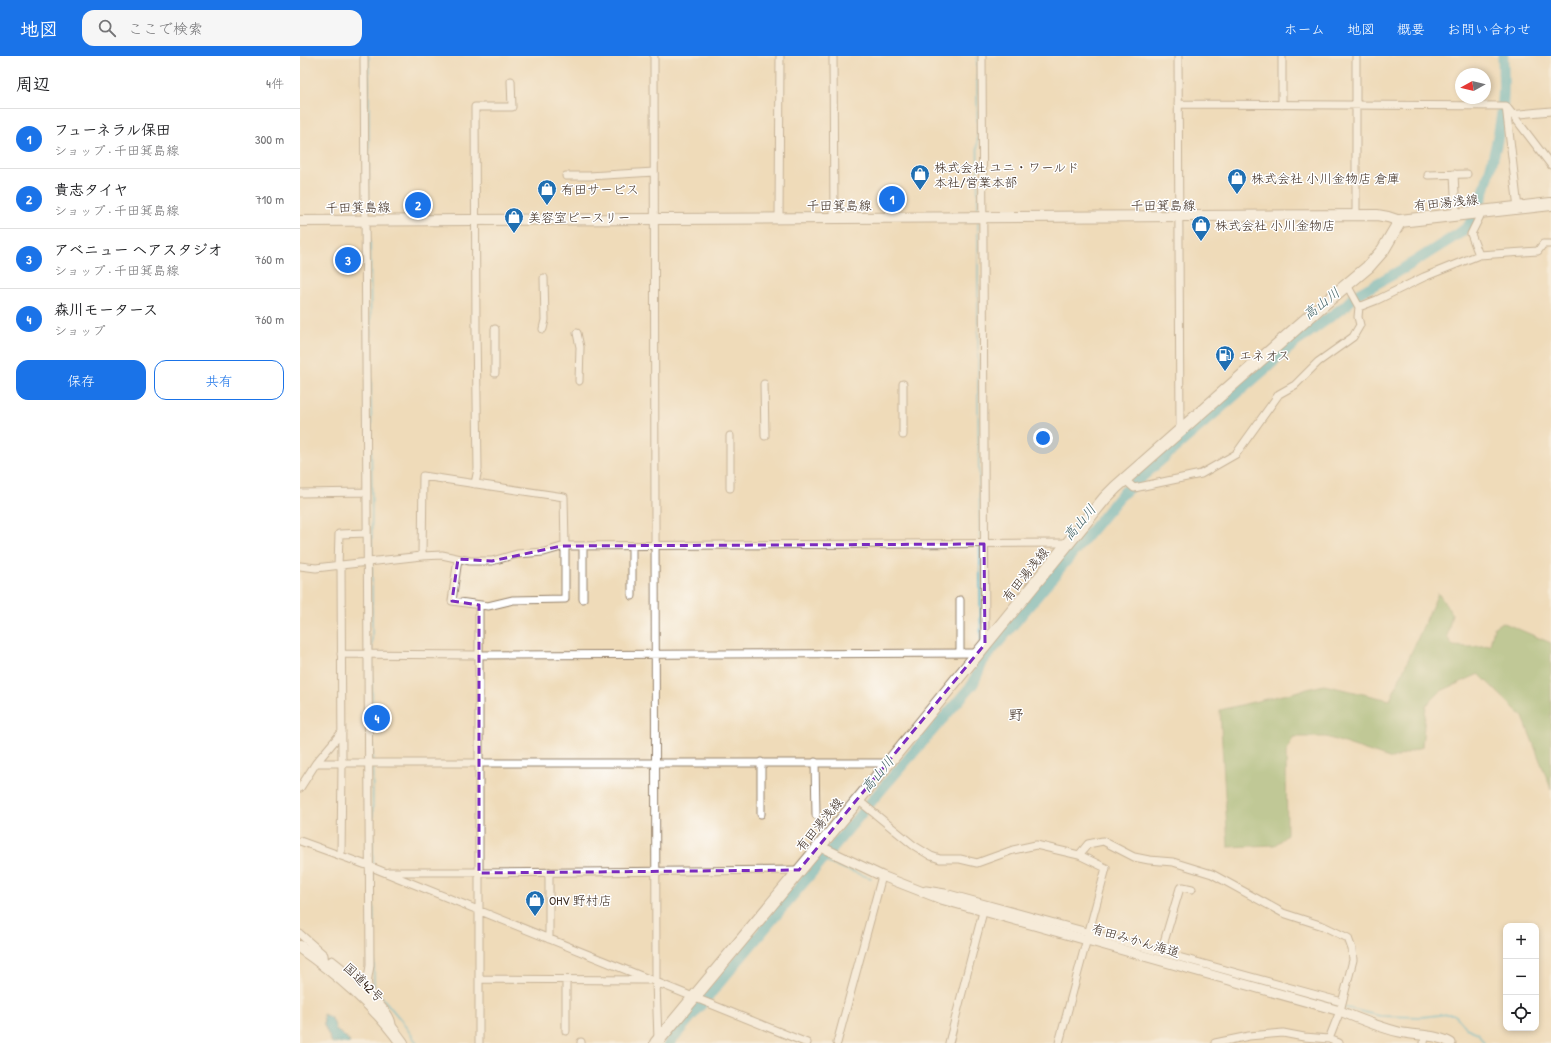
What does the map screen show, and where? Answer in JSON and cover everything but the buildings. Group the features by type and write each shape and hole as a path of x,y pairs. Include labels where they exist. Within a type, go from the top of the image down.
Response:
{"main road":[{"name":"有田湯浅線","path":"657,1042 698,998 799,870 822,847 888,763 1105,498 1124,479 1180,430 1354,297 1373,262 1383,250 1400,221 1551,204"},
{"name":"千田箕島線","path":"300,221 1356,216 1384,216 1400,221"},
{"name":"国道42号","path":"300,947 327,960 392,1029 402,1043"}],"street":[{"path":"364,56 368,764 370,866 370,964 367,983 370,991 391,1018 392,1029"},
{"path":"654,56 653,219 656,546 656,871 654,981 657,1042"},
{"path":"779,218 780,56"},
{"path":"833,56 834,218"},
{"path":"341,654 478,655 960,653 982,649 984,544 979,218 982,56"},
{"path":"1178,56 1180,430"},
{"path":"1282,56 1282,104"},
{"path":"1356,56 1356,216"},
{"path":"475,484 478,469 475,107 512,107 511,81"},
{"path":"1178,104 1506,106 1510,115 1551,164"},
{"path":"1510,115 1551,111"},
{"path":"1510,115 1518,208"},
{"path":"566,176 654,172"},
{"path":"1428,174 1467,174"},
{"path":"1454,174 1456,214"},
{"path":"1477,212 1470,234 1479,255"},
{"path":"1124,479 1134,488 1194,476 1206,473 1236,454 1279,394 1295,386 1318,362 1353,337 1360,325 1354,297 1377,300 1424,277 1479,255 1538,251 1543,244 1551,244"},
{"path":"543,329 545,320 544,278"},
{"path":"495,329 495,373"},
{"path":"577,333 580,353 579,381"},
{"path":"764,384 765,436"},
{"path":"903,384 903,435"},
{"path":"730,436 730,488"},
{"path":"422,556 423,476 564,497 565,599 513,600 488,606 452,601 458,559"},
{"path":"300,493 366,492"},
{"path":"341,856 342,732 339,534 367,533"},
{"path":"300,566 316,568 442,555 458,559 492,561 517,554 544,552 565,546 1069,543"},
{"path":"583,546 583,599"},
{"path":"632,546 632,596"},
{"path":"960,600 960,653"},
{"path":"479,605 479,1043"},
{"path":"300,788 316,763 342,732"},
{"path":"761,762 761,814"},
{"path":"815,762 816,815"},
{"path":"316,763 888,763"},
{"path":"858,800 913,845 931,856 940,859 960,859 977,863 1013,850 1036,845 1079,855 1106,868 1089,936 1059,1043"},
{"path":"300,841 370,866 807,1043"},
{"path":"1079,855 1088,844 1103,841 1134,857 1173,862 1212,874 1283,913 1323,926 1348,938 1352,949 1353,960 1341,1007 1329,1039"},
{"name":"有田みかん海道","path":"822,847 882,876 941,899 984,908 1089,936 1341,1007 1379,1026 1425,1040 1438,1038 1451,1043"},
{"path":"385,872 799,870"},
{"path":"549,872 549,939"},
{"path":"837,1043 882,876"},
{"path":"1161,952 1180,888 1183,887 1192,889"},
{"path":"949,1043 984,908"},
{"path":"300,934 327,960 357,980 365,980 368,976"},
{"path":"1089,936 1161,952 1341,1007"},
{"path":"479,979 654,981"},
{"path":"566,980 566,1031"},
{"path":"1215,1043 1249,1036 1275,1033 1288,1033 1304,1037 1329,1039 1339,1043"}],"highlighted area":[{"path":"984,544 985,644 799,870 479,873 479,605 452,601 458,559 492,561 561,546"}],"green space":[{"path":"1438,593 1452,614 1447,637 1453,646 1470,647 1490,645 1494,627 1502,622 1551,643 1551,789 1523,717 1479,674 1441,691 1426,706 1422,747 1392,759 1326,737 1293,737 1286,753 1287,835 1275,845 1228,847 1220,710 1324,685 1390,700"}],"water":[{"path":"323,1014 330,1017 336,1030 348,1039 350,1043 332,1043 324,1025"}],"waterway":[{"path":"369,56 369,204"},
{"path":"977,56 978,215"},
{"name":"高山川","path":"669,1043 881,790 973,684 983,661 1121,495 1296,342 1345,306 1356,295 1403,269 1460,233 1468,226 1475,214 1487,182 1500,127 1503,99 1503,56"},
{"path":"978,221 978,397 981,641"},
{"path":"370,227 372,560"},
{"path":"372,564 372,652"},
{"path":"372,656 373,866"},
{"path":"822,861 871,878"},
{"path":"373,870 374,986 417,1043"},
{"path":"1191,965 1339,1006"},
{"path":"1343,1007 1380,1016 1421,1017 1453,1014 1466,1028 1478,1033 1484,1043"}],"place":[{"name":"株式会社 ユニ・ワールド 本社/営業本部","path":"920,191"},
{"name":"株式会社 小川金物店 倉庫","path":"1237,195"},
{"name":"フューネラル保田","path":"892,199"},
{"name":"貴志タイヤ","path":"418,205"},
{"name":"有田サービス","path":"547,206"},
{"name":"美容室ピースリー","path":"514,234"},
{"name":"株式会社 小川金物店","path":"1201,242"},
{"name":"アベニュー ヘアスタジオ","path":"348,260"},
{"name":"エネオス","path":"1225,372"},
{"name":"森川モータース","path":"377,718"},
{"name":"OHV 野村店","path":"535,917"}],"district":[{"name":"野","path":"1016,714"}]}
